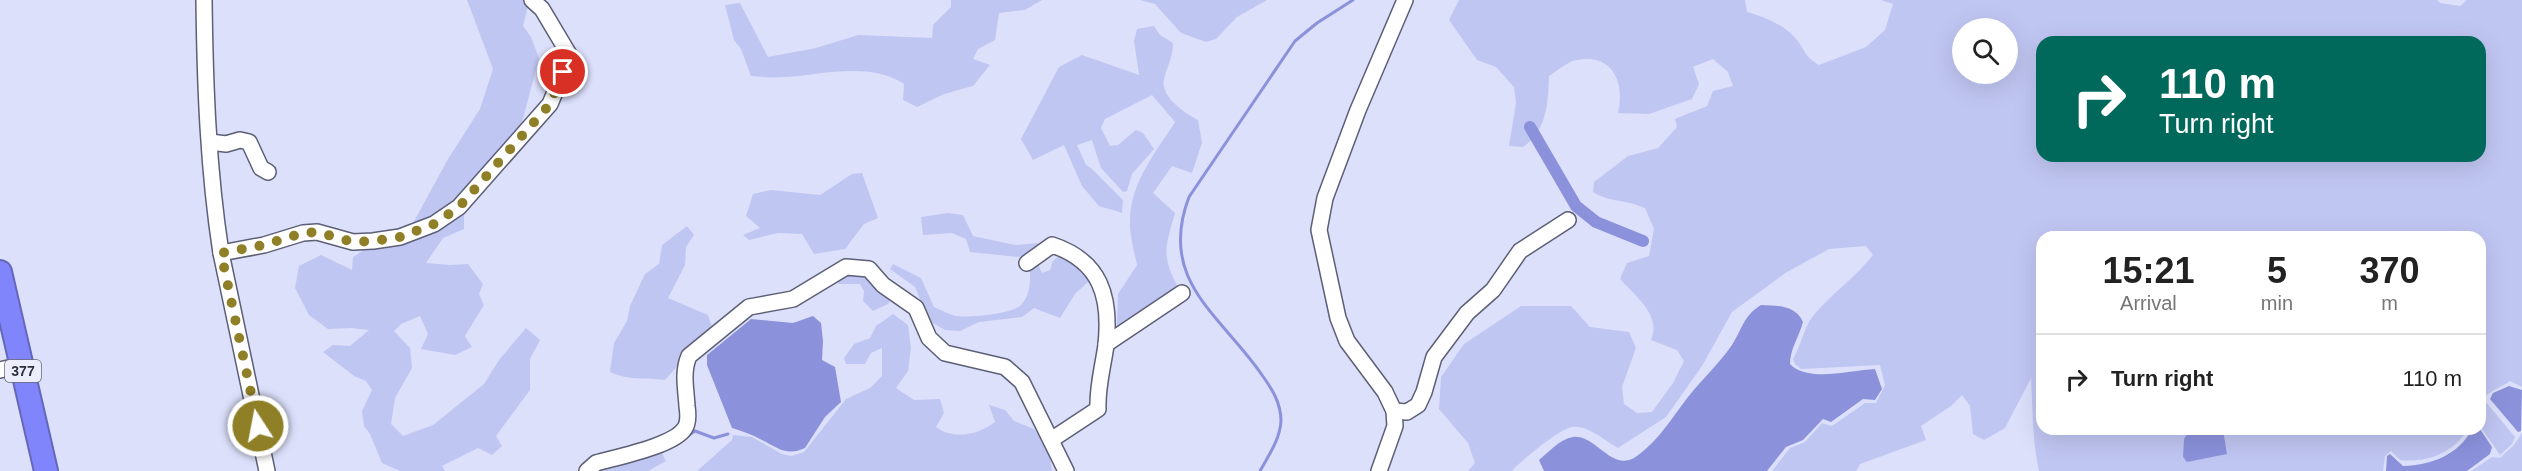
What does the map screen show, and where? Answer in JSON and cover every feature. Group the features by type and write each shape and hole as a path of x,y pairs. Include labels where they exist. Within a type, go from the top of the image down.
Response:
{"highway":[{"name":"377","path":"0,272 11,367 46,471"}],"street":[{"path":"204,0 216,220 267,471"},
{"path":"221,253 264,245 303,233 317,232 353,242 400,237 434,224 459,207 550,104 570,56 542,9 532,0"},
{"path":"1379,471 1395,426 1394,411 1385,392 1347,341 1338,318 1319,230 1325,198 1358,110 1405,0"},
{"path":"210,142 226,144 240,140 249,142 261,168 268,172"},
{"path":"1394,411 1407,412 1418,405 1425,392 1434,357 1467,314 1492,290 1520,251 1568,220"},
{"path":"1027,263 1052,245 1069,250 1100,281 1106,306 1106,344 1097,393 1098,409 1051,440"},
{"path":"586,471 596,464 667,441 682,433 687,426 688,416 684,367 689,356 748,307 793,299 846,267 869,269 884,285 916,308 929,338 945,353 1005,367 1022,382 1066,471"},
{"path":"1106,344 1182,293"}],"shaded area":[{"path":"467,0 525,0 528,6 523,26 531,37 539,58 520,130 451,207 412,225 448,159 480,109 493,69"},
{"path":"951,0 1042,0 1025,10 999,13 995,40 978,49 973,59 990,65 973,86 944,94 917,107 903,100 904,84 876,73 845,71 780,77 751,76 741,49 734,40 725,5 740,3 768,57 816,48 858,35 932,38 933,25 951,7"},
{"path":"1140,0 1267,0 1237,17 1216,39 1206,42 1181,33 1155,4"},
{"path":"1459,0 1745,0 1747,12 1768,19 1787,30 1808,56 1819,65 1866,47 1885,30 1893,4 1881,0 2437,0 2440,3 2460,6 2467,0 2522,0 2522,387 2510,381 2486,396 2486,231 2036,231 2036,435 2186,435 2184,439 2227,454 2224,435 2464,435 2447,450 2430,458 2400,460 2391,451 2385,456 2383,471 2039,471 2034,436 2031,378 2005,428 1984,440 1973,434 1970,406 1962,395 1951,406 1921,426 1926,440 1860,464 1856,471 1772,471 1790,448 1805,442 1822,423 1832,426 1865,403 1876,403 1885,385 1880,365 1801,369 1793,359 1813,316 1873,255 1866,246 1829,249 1787,272 1732,312 1702,366 1666,417 1618,448 1590,430 1572,427 1550,439 1512,471 1468,471 1475,463 1468,443 1439,409 1441,377 1464,344 1521,306 1571,306 1590,327 1629,332 1636,348 1622,387 1624,404 1637,413 1652,412 1673,383 1684,361 1677,350 1651,340 1653,322 1650,314 1620,279 1627,263 1649,256 1654,229 1645,208 1612,200 1593,192 1594,182 1628,156 1658,148 1677,127 1675,119 1707,106 1713,91 1733,86 1728,72 1713,59 1693,67 1699,84 1692,99 1649,114 1618,113 1620,91 1614,73 1600,61 1589,59 1574,61 1549,76 1545,116 1537,133 1523,147 1509,146 1516,103 1514,87 1496,67 1477,60 1449,20"},
{"path":"1154,26 1160,35 1173,43 1164,79 1166,92 1175,104 1198,120 1202,143 1192,173 1172,166 1153,193 1175,213 1166,252 1169,268 1179,289 1117,327 1118,294 1137,265 1130,224 1131,205 1146,168 1175,122 1152,95 1105,119 1101,128 1110,146 1118,145 1136,130 1143,133 1154,149 1132,174 1127,191 1123,192 1101,168 1092,140 1077,145 1086,165 1123,200 1122,213 1099,206 1082,186 1064,145 1033,160 1021,139 1059,67 1082,55 1139,75 1134,41 1137,29"},
{"path":"862,173 878,218 864,224 845,249 814,254 802,234 778,233 749,240 743,235 760,228 746,216 753,194 771,190 820,195 852,174"},
{"path":"464,212 464,229 443,238 426,263 468,264 483,284 479,294 484,305 465,336 472,347 455,355 421,349 428,334 420,316 401,324 394,331 410,348 412,368 395,398 391,424 403,436 433,425 484,384 499,360 526,328 540,340 530,359 530,390 496,436 502,446 492,455 478,448 442,466 445,471 400,471 382,463 370,434 364,426 362,411 372,390 366,381 354,376 323,352 333,345 350,346 369,330 328,329 309,315 295,288 299,266 321,255 352,270 353,257 364,250 421,238"},
{"path":"948,213 963,215 973,236 1015,245 1038,243 1040,246 1019,257 970,252 966,239 952,233 923,235 921,217"},
{"path":"687,226 694,235 686,247 685,265 668,298 708,315 712,327 665,380 631,378 610,372 614,343 627,321 630,306 645,274 659,264 662,245"},
{"path":"1059,256 1075,261 1089,281 1075,294 1060,318 1034,308 1022,317 979,322 960,331 945,330 929,321 915,287 890,269 893,264 921,278 934,307 956,316 980,316 1009,311 1021,305 1028,292 1030,268 1037,262 1042,273 1050,270 1053,261"},
{"path":"850,272 867,272 892,298 888,304 873,311 863,301 864,291 860,284 839,284 836,278"},
{"path":"893,314 908,325 911,348 908,371 896,388 914,400 940,399 944,413 936,427 950,434 974,433 995,422 989,405 1005,410 1014,421 1034,429 1049,451 1052,471 697,471 732,440 733,435 752,437 782,454 791,456 804,452 846,399 870,388 882,376 882,348 871,353 865,364 846,364 844,358 854,344 870,338 876,326"},
{"path":"2486,402 2515,437 2512,444 2500,455 2486,435"},
{"path":"2522,433 2522,471 2471,471 2492,457 2500,458 2514,445"},
{"path":"662,453 666,461 648,471 601,471"}],"water":[{"path":"1761,305 1791,309 1800,316 1803,322 1793,348 1790,364 1798,370 1818,374 1875,369 1882,389 1875,400 1863,399 1831,422 1823,419 1803,440 1786,447 1767,471 1544,471 1539,460 1559,443 1573,437 1589,441 1618,460 1626,461 1643,452 1693,390 1722,359 1747,318"},
{"path":"813,316 821,323 822,360 835,367 841,402 825,417 805,448 798,451 782,450 732,428 707,365 707,355 751,319 793,323"},
{"path":"2509,386 2522,390 2521,431 2518,432 2490,399 2493,393"},
{"path":"2186,435 2224,435 2227,454 2187,462 2183,457"},
{"path":"2468,435 2484,435 2492,447 2490,454 2467,471 2386,471 2387,456 2390,454 2403,466 2434,461 2452,452"}],"waterway":[{"path":"1260,471 1279,434 1281,414 1278,402 1262,375 1198,295 1187,274 1181,252 1181,226 1189,197 1295,41 1317,23 1353,0"},
{"path":"1530,127 1576,206 1596,222 1643,241"},
{"path":"686,437 695,431 714,438 728,434"}],"route":[{"path":"258,426 221,253 264,245 303,233 317,232 353,242 373,241 400,237 434,224 459,207 550,104 563,72"}]}
